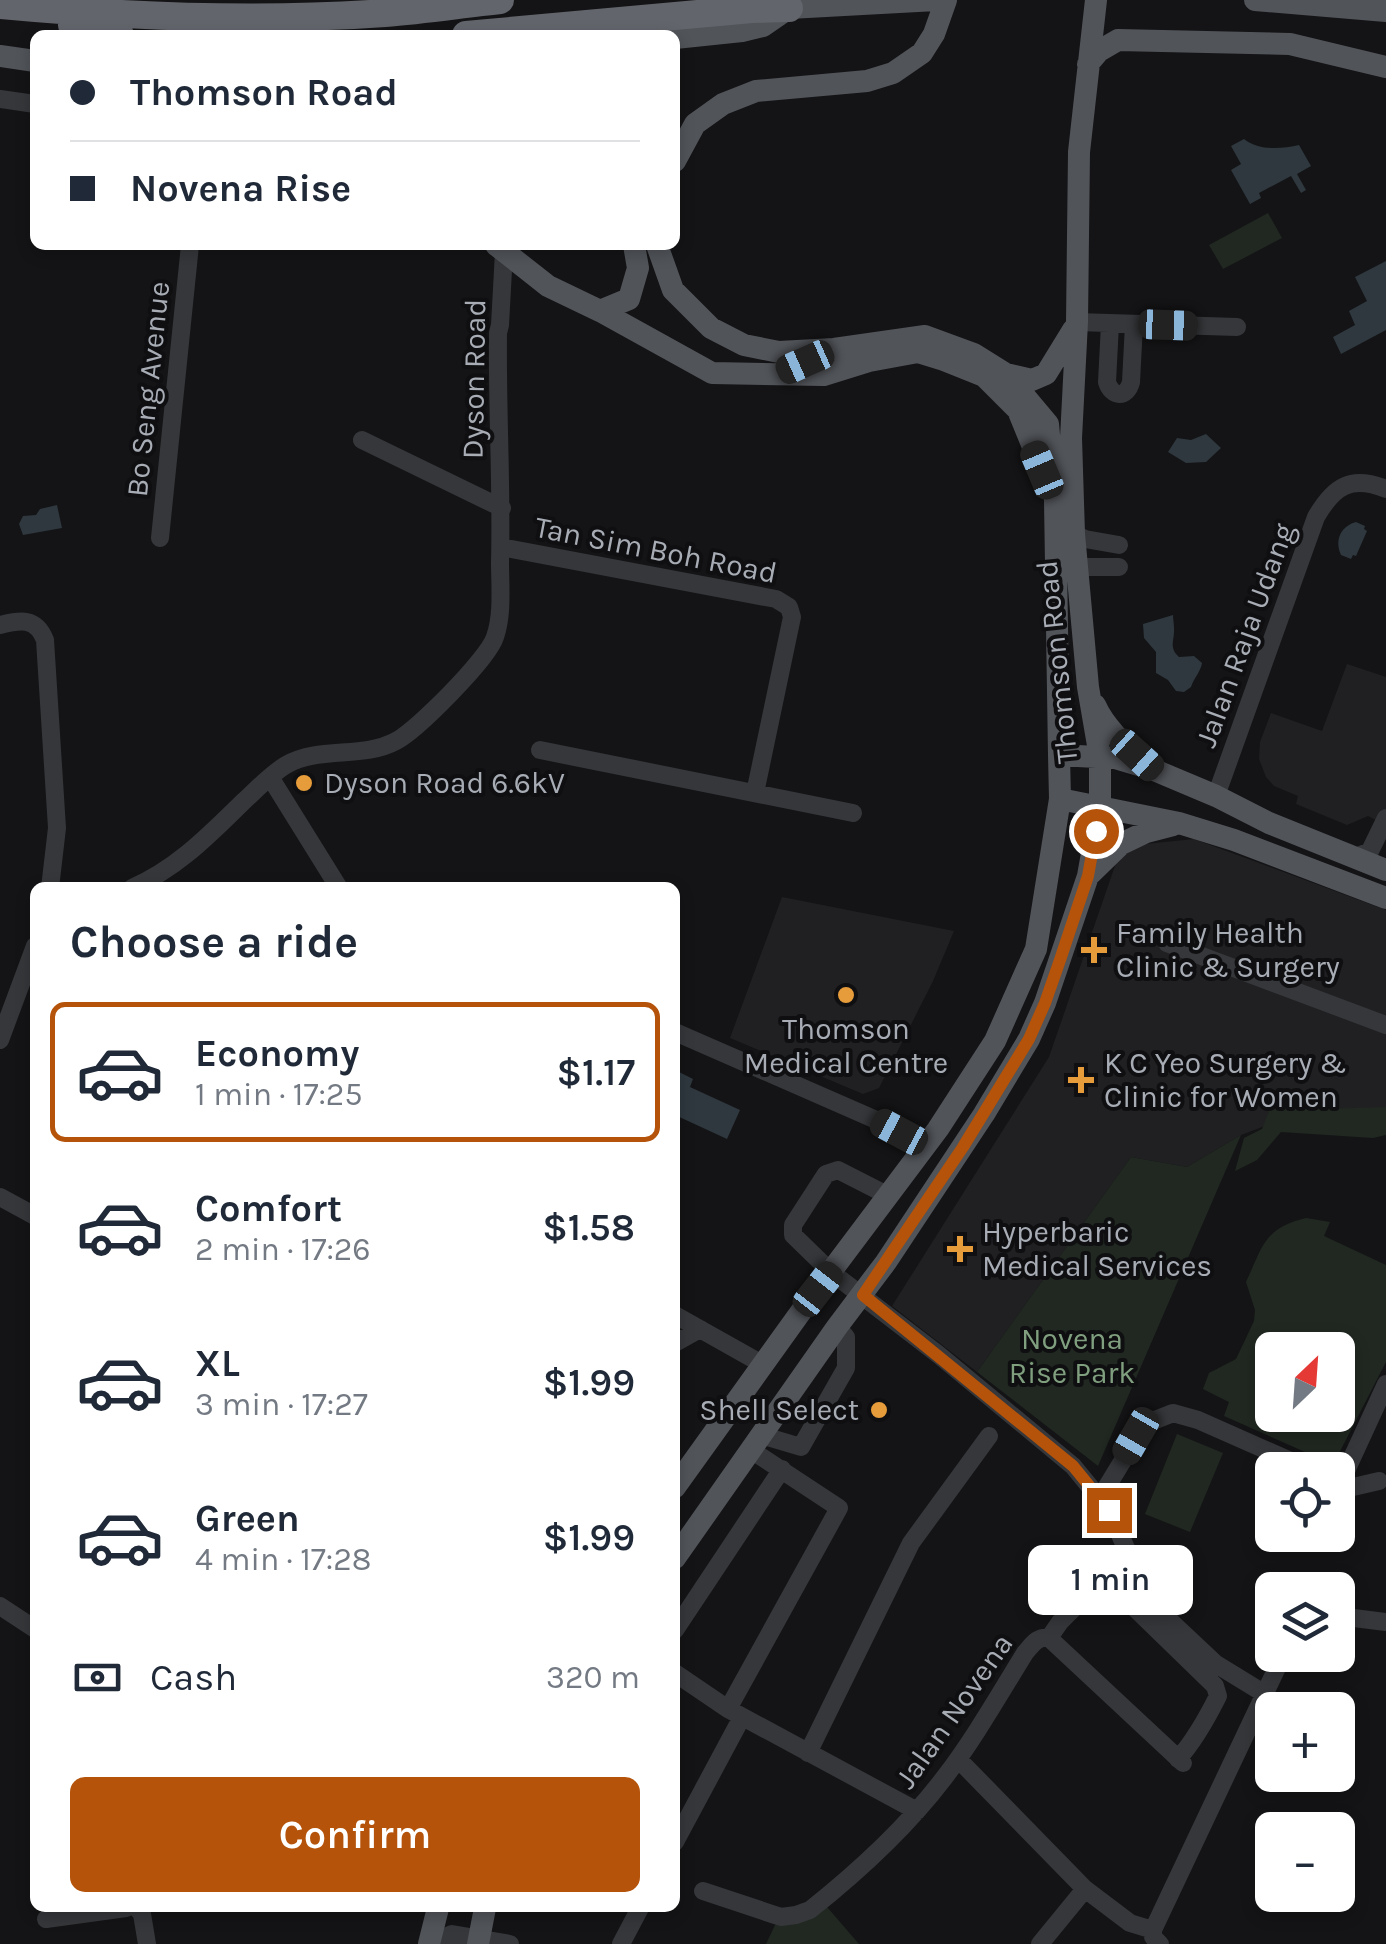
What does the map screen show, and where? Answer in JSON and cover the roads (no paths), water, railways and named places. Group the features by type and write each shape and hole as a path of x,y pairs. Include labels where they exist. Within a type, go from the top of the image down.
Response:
{"highway":[{"path":"0,7 224,18 386,13 500,0"},
{"path":"0,7 99,30"},
{"path":"513,30 790,8"}],"main road":[{"path":"680,37 762,26 790,8 936,0"},
{"path":"680,151 694,124 724,104 756,91 867,81 893,73 922,52 934,34 946,0"},
{"name":"Thomson Road","path":"680,1551 863,1295 963,1147 1029,1039 1086,880 1100,809 1100,757 1088,688 1074,534 1071,438 1079,152 1096,0"},
{"path":"1255,0 1386,11"},
{"path":"1088,64 1099,51 1118,40 1290,44 1386,67"},
{"path":"0,56 30,60"},
{"path":"505,250 548,286 712,372 824,375 868,361 918,352 984,376 1018,410 1055,500"},
{"path":"600,311 630,299 638,268 635,250"},
{"name":"Thomson Road","path":"659,250 673,290 711,328 744,346 779,352 834,349 925,336 974,354 1006,374 1048,424 1055,500 1060,799 1036,950 1001,1028 938,1128 680,1480"},
{"path":"1006,374 1032,380 1046,374 1077,322"},
{"path":"776,376 834,349"},
{"path":"1088,688 1109,727 1152,769"},
{"path":"1059,755 1115,758 1152,769 1268,823 1386,870"},
{"path":"1060,799 1179,823 1386,898"},
{"path":"1041,913 1086,880 1121,844 1179,823"},
{"path":"805,1306 837,1327"},
{"path":"430,1944 437,1912"},
{"path":"479,1941 484,1912"}],"street":[{"path":"0,99 30,103"},
{"name":"Bo Seng Avenue","path":"160,538 189,250"},
{"name":"Dyson Road","path":"146,882 186,856 287,765 306,757 384,746 413,730 494,641 499,622 502,508 498,334 501,250"},
{"path":"1077,322 1237,328"},
{"path":"1110,324 1107,382 1110,390 1122,395 1132,382 1134,324"},
{"name":"Dyson Road","path":"362,440 502,508"},
{"name":"Jalan Raja Udang","path":"1216,796 1316,517 1325,501 1352,483 1361,481 1386,489"},
{"path":"1074,534 1120,545"},
{"name":"Tan Sim Boh Road","path":"501,546 776,599 785,604 792,617 755,794"},
{"path":"1077,567 1120,567"},
{"path":"0,625 31,622 44,640 57,828 51,882"},
{"path":"540,750 853,813"},
{"path":"270,777 334,882"},
{"path":"1354,858 1370,852 1386,818"},
{"path":"1167,943 1386,1026"},
{"path":"0,1040 30,959"},
{"path":"680,1034 852,1109 924,1146"},
{"path":"887,1196 838,1170 826,1174 793,1226 793,1235 832,1272 1073,1466 1104,1504 1150,1602 1216,1664 1261,1692"},
{"path":"0,1197 30,1213"},
{"path":"680,1318 762,1364"},
{"path":"756,1442 801,1447 846,1368 846,1337 837,1327"},
{"path":"680,1340 700,1328"},
{"path":"1353,1452 1386,1384"},
{"path":"1104,1504 1145,1424 1174,1413 1270,1452"},
{"path":"808,1753 911,1543 989,1436"},
{"path":"680,1831 838,1508 782,1469 756,1442"},
{"path":"680,1622 782,1469"},
{"path":"1355,1486 1379,1482"},
{"name":"Jalan Novena","path":"703,1891 781,1917 810,1910 917,1812 958,1759 1025,1653 1044,1637 1180,1761 1218,1692 1107,1581 1102,1581 1060,1622 1049,1638"},
{"path":"0,1606 30,1626"},
{"path":"1355,1618 1386,1622"},
{"path":"680,1675 735,1713 917,1812"},
{"path":"958,1759 1086,1888 1130,1923 1156,1937 1255,1714"},
{"path":"1040,1944 1086,1888"},
{"path":"46,1919 97,1912"},
{"path":"140,1912 147,1944"},
{"path":"621,1944 638,1912"},
{"path":"430,1944 452,1934 510,1944"}],"place":[{"name":"Dyson Road 6.6kV","path":"304,783"},
{"name":"Family Health Clinic & Surgery","path":"1094,950"},
{"name":"Thomson Medical Centre","path":"846,995"},
{"name":"K C Yeo Surgery & Clinic for Women","path":"1081,1080"},
{"name":"Hyperbaric Medical Services","path":"960,1249"},
{"name":"Shell Select","path":"879,1410"}],"park label":[{"name":"Novena Rise Park","path":"1072,1356"}]}
